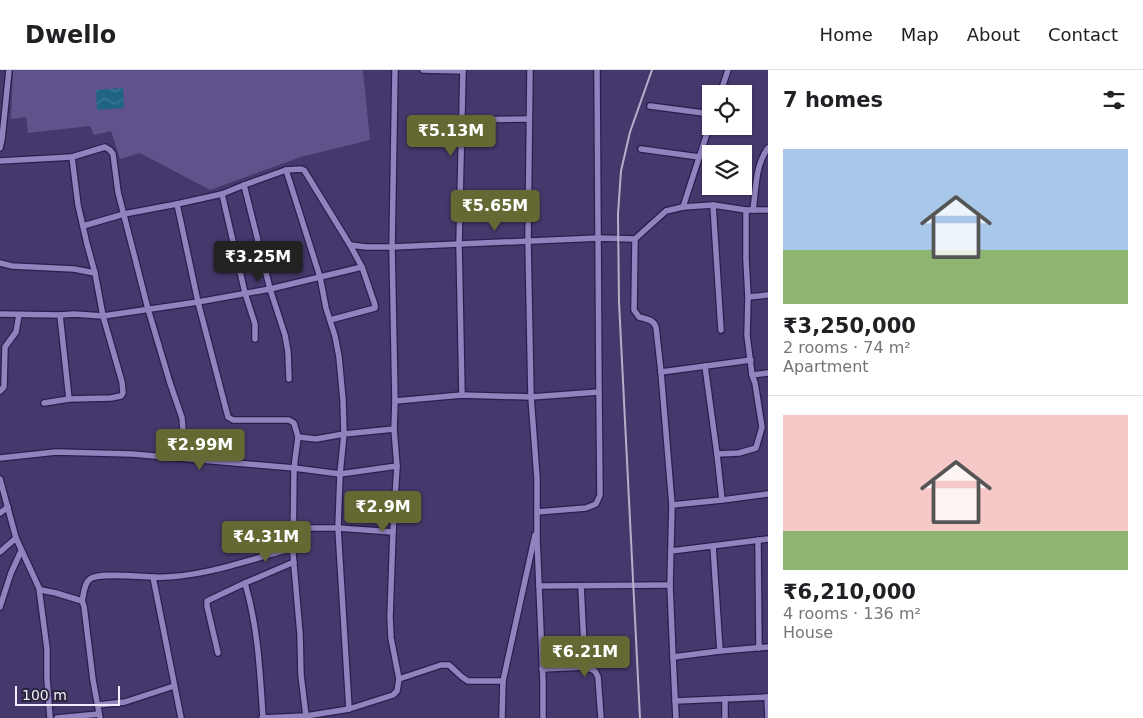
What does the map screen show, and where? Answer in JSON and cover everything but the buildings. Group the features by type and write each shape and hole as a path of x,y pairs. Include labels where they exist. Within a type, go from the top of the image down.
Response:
{"street":[{"path":"0,148 9,70"},
{"path":"246,583 256,634 263,718 306,716 349,709 393,695 397,691 399,679 391,638 390,617 397,466 394,429 392,247 395,70"},
{"path":"423,70 463,71 459,244 462,395"},
{"path":"530,70 528,242 531,397 536,469 543,718"},
{"path":"537,512 586,508 596,504 600,495 597,70"},
{"path":"723,85 728,70"},
{"path":"650,106 702,113"},
{"path":"462,120 529,119"},
{"path":"683,207 706,135"},
{"path":"0,161 72,157 105,147 113,154 118,192 148,309 182,418 183,429 179,458"},
{"path":"753,210 759,170 764,153 768,148"},
{"path":"641,149 699,157"},
{"path":"44,403 69,399 111,398 121,396 123,393 122,382 103,316 95,273 78,205 72,157"},
{"path":"83,226 124,214 222,194 244,184 286,170 301,168 304,170 362,267 375,305 375,308 330,320"},
{"path":"286,170 320,277 326,308 340,358 344,434 338,528 349,709"},
{"path":"244,184 270,289 285,335 289,379"},
{"path":"222,194 255,324 255,340"},
{"path":"177,204 198,302 228,417 233,420 289,420 294,423 298,437 294,468 293,548 300,634 301,675 306,716"},
{"path":"350,245 392,247 599,238 636,239 666,212 683,207 712,205 746,210 768,210"},
{"path":"712,205 721,330"},
{"path":"717,454 739,453 756,448 765,427 752,375 747,335 746,210"},
{"path":"636,239 634,310 638,317 654,322 661,372 672,505 670,585 676,718"},
{"path":"0,263 12,266 74,269 95,273"},
{"path":"0,314 103,316 270,289 362,267"},
{"path":"748,297 768,295"},
{"path":"0,392 4,387 5,347 16,332 19,314"},
{"path":"60,315 69,399"},
{"path":"661,372 751,360"},
{"path":"705,366 722,500"},
{"path":"752,375 768,373"},
{"path":"395,401 462,395 531,397 598,392"},
{"path":"298,437 316,439 394,429"},
{"path":"0,458 56,452 132,454 294,468 340,474 397,466"},
{"path":"0,479 16,538 38,588 47,649 50,718"},
{"path":"672,505 768,494"},
{"path":"0,512 8,507"},
{"path":"502,718 503,681 537,526"},
{"path":"294,528 338,528 393,532"},
{"path":"0,552 16,538"},
{"path":"671,551 768,539"},
{"path":"758,540 759,648"},
{"path":"713,546 720,650"},
{"path":"57,718 100,716 82,601 86,584 90,579 98,575 153,578 186,576 238,564 293,548"},
{"path":"0,608 2,593 21,551"},
{"path":"218,653 207,601 294,562"},
{"path":"153,578 181,718"},
{"path":"539,586 670,585"},
{"path":"581,586 585,667"},
{"path":"38,588 82,601"},
{"path":"674,657 720,650 768,647"},
{"path":"399,679 441,665 449,666 468,681 503,681"},
{"path":"542,669 585,667 595,672 598,677 601,718"},
{"path":"98,705 125,702 174,686"},
{"path":"676,701 768,697 768,718"},
{"path":"724,699 726,718"}],"shaded area":[{"path":"13,70 363,70 370,140 301,157 210,190 140,153 120,159 111,131 94,135 90,126 28,133 26,117 11,119"}],"water":[{"path":"123,88 124,108 97,110 96,90"}],"railway":[{"path":"640,718 619,302 618,214 621,171 630,132 652,70"}]}
